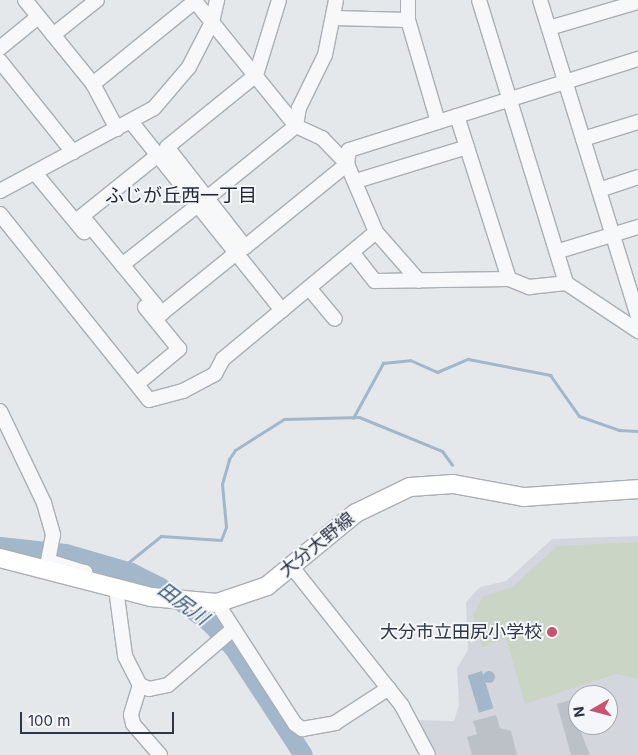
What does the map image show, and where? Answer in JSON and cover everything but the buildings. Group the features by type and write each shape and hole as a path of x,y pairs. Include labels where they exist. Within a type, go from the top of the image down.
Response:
{"main road":[{"name":"大分大野線","path":"0,558 116,588 180,602 210,603 246,596 292,566 364,508 421,485 453,484 524,496 638,489"}],"street":[{"path":"24,0 93,84 117,128"},
{"path":"53,35 97,0"},
{"path":"93,84 195,0 296,126 322,138 347,164 356,181 376,232 420,281"},
{"path":"0,191 117,128 132,123 180,80 212,22 217,0"},
{"path":"279,0 256,75 166,147 236,253 282,310"},
{"path":"122,265 296,126 299,108 321,68 334,18 336,0"},
{"path":"408,0 408,20 438,122"},
{"path":"479,0 559,252 566,283"},
{"path":"540,0 613,235 633,283 638,316"},
{"path":"549,28 616,4 638,2"},
{"path":"0,48 38,17"},
{"path":"334,18 408,20"},
{"path":"132,123 158,155 245,247 347,164 349,150 638,59"},
{"path":"0,61 73,152"},
{"path":"456,116 508,279"},
{"path":"583,140 638,122"},
{"path":"356,181 467,148"},
{"path":"158,155 82,216 162,313 236,253"},
{"path":"35,172 179,349 137,384"},
{"path":"599,190 638,177"},
{"path":"0,214 149,400 183,391 215,374 223,359 376,232"},
{"path":"559,252 638,227"},
{"path":"352,252 375,281 508,279 529,287 566,283 638,331"},
{"path":"309,288 335,320"},
{"path":"0,411 39,489 53,538 48,560 79,570 87,580"},
{"path":"292,566 389,688 428,755"},
{"path":"116,588 125,656 140,685 131,715 133,724 160,755"},
{"path":"210,603 233,629 295,724 302,729 335,722 389,688"},
{"path":"140,685 159,689 168,685 233,629"}],"shaded area":[{"name":"大分市立田尻小学校","path":"638,536 638,755 432,755 415,720 454,721 459,705 457,668 468,650 466,602 480,587 506,581 552,539"}],"green space":[{"path":"638,542 638,679 616,674 583,685 568,685 568,690 525,704 506,639 482,647 473,616 482,597 512,587 557,546"}],"water":[{"path":"482,671 493,708 479,713 468,675"},
{"path":"489,671 495,677 489,683 483,677"}],"waterway":[{"path":"353,418 383,363 410,360 437,372 468,359 550,375 579,416 619,430 638,431"},
{"path":"120,569 161,536 221,540 226,527 222,484 229,459 235,450 284,419 359,417 442,451 452,465"},
{"name":"田尻川","path":"0,546 65,553 131,572 159,586 209,622 234,649 303,755"}],"place":[{"name":"大分市立田尻小学校","path":"552,632"}],"district":[{"name":"ふじが丘西一丁目","path":"181,196"}]}
